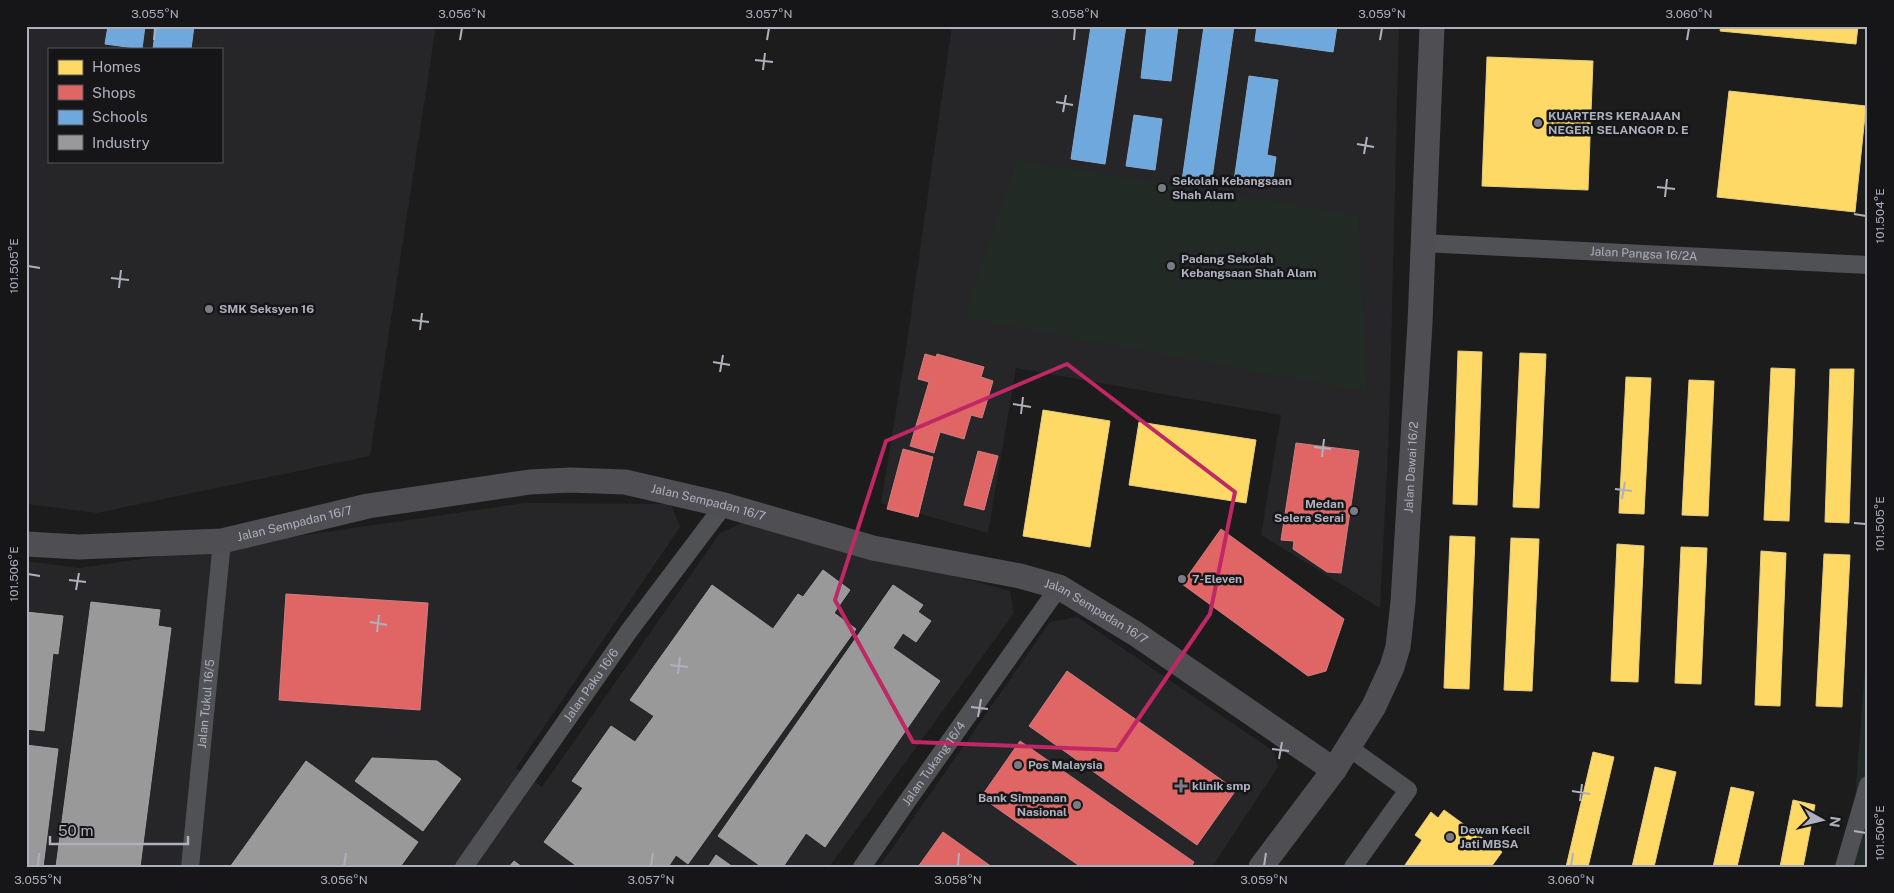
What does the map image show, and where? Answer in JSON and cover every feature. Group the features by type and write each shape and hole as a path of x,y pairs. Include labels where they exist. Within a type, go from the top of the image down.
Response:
{"street":[{"name":"Jalan Dawai 16/2","path":"1261,867 1334,770 1374,706 1392,667 1399,640 1420,323 1432,26"},
{"name":"Jalan Pangsa 16/2A","path":"1422,243 1868,265"},
{"name":"Jalan Sempadan 16/7","path":"26,544 79,547 222,541 368,506 530,482 570,480 625,482 724,505 873,548 1020,576 1060,587 1136,634 1334,770"},
{"name":"Jalan Paku 16/6","path":"464,867 629,631 724,505"},
{"name":"Jalan Tukul 16/5","path":"190,867 222,541"},
{"name":"Jalan Tukang 16/4","path":"862,867 1060,587"},
{"path":"1348,746 1408,790 1352,867"},
{"path":"1844,867 1868,785"}],"highlighted area":[{"path":"1067,364 1235,492 1210,614 1117,750 913,742 835,600 886,441"}],"shaded area":[{"name":"SMK Seksyen 16","path":"26,26 436,26 370,456 97,513 26,504"},
{"name":"Sekolah Kebangsaan Shah Alam","path":"952,26 1399,26 1389,430 1380,608 1261,535 1281,415 1016,368 988,533 881,503 906,349"},
{"name":"Padang Sekolah Kebangsaan Shah Alam","path":"1017,160 1358,215 1367,392 963,318"},
{"path":"525,503 671,504 680,527 516,768 542,787 720,533 749,520 1010,591 1014,613 829,867 26,867 26,561 79,568"},
{"path":"1077,617 1273,751 1278,767 1212,867 879,867 1050,622"},
{"path":"1868,626 1868,867 1850,867"}],"building: Homes":[{"path":"1721,26 1858,26 1856,44 1720,31"},
{"name":"KUARTERS KERAJAAN NEGERI SELANGOR D. E","path":"1487,57 1593,61 1588,190 1482,186"},
{"path":"1729,91 1866,106 1855,212 1717,197"},
{"path":"1458,351 1482,352 1477,505 1453,504"},
{"path":"1520,353 1546,354 1539,508 1513,507"},
{"path":"1771,368 1795,369 1789,521 1764,520"},
{"path":"1830,369 1854,369 1849,523 1825,522"},
{"path":"1626,377 1651,378 1644,514 1619,513"},
{"path":"1689,380 1714,381 1708,516 1682,515"},
{"path":"1043,410 1110,421 1090,547 1023,536"},
{"path":"1139,422 1256,440 1246,503 1129,485"},
{"path":"1450,536 1475,537 1469,689 1444,688"},
{"path":"1511,538 1539,539 1532,691 1504,690"},
{"path":"1617,544 1644,546 1638,682 1611,681"},
{"path":"1681,547 1707,548 1701,684 1675,683"},
{"path":"1761,551 1786,553 1780,706 1755,705"},
{"path":"1824,554 1850,555 1842,707 1816,706"},
{"path":"1593,752 1614,757 1588,867 1566,867"},
{"path":"1655,767 1676,772 1654,867 1632,867"},
{"path":"1731,787 1754,792 1737,867 1713,867"},
{"path":"1793,800 1815,805 1803,867 1780,867"},
{"name":"Dewan Kecil Jati MBSA","path":"1444,810 1502,852 1491,867 1408,867 1405,865 1422,840 1415,835 1431,812 1438,818"}],"building: Shops":[{"path":"925,354 936,357 937,354 984,367 981,377 993,381 982,418 971,415 964,439 940,432 934,453 910,446 929,382 918,379"},
{"path":"1296,443 1359,451 1341,573 1327,572 1293,549 1294,541 1281,540"},
{"path":"903,449 933,457 918,517 887,509"},
{"path":"978,451 998,456 984,510 964,505"},
{"path":"1221,529 1344,619 1326,671 1308,676 1182,584"},
{"path":"286,594 428,603 420,710 279,700"},
{"path":"1067,671 1236,790 1197,845 1029,726"},
{"path":"1020,741 1194,862 1191,867 1081,867 981,797"},
{"path":"943,832 992,867 918,867"}],"building: Schools":[{"path":"108,26 145,26 142,48 105,44"},
{"path":"156,26 194,26 191,48 153,48"},
{"path":"1091,26 1126,26 1105,164 1071,159"},
{"path":"1147,26 1178,26 1171,81 1141,78"},
{"path":"1204,26 1234,26 1211,185 1182,181"},
{"path":"1257,26 1337,26 1333,52 1255,41"},
{"path":"1249,76 1278,80 1267,155 1276,157 1272,186 1234,181"},
{"path":"1134,115 1162,119 1155,170 1126,166"}],"building: Industry":[{"path":"823,570 850,590 834,613 856,629 688,864 676,855 668,867 578,867 544,842 583,788 572,781 611,726 635,742 654,716 630,700 712,585 773,629 798,594 803,597"},
{"path":"893,585 923,605 918,612 931,621 916,642 903,633 893,648 940,681 825,847 806,833 783,867 762,867 718,836"},
{"path":"91,602 160,610 158,626 171,628 140,867 56,867"},
{"path":"26,612 63,616 58,654 53,653 44,731 26,729"},
{"path":"26,745 58,749 43,867 26,867"},
{"path":"372,758 437,761 461,779 423,831 355,781"},
{"path":"306,761 418,842 400,867 230,867"},
{"path":"716,855 733,867 708,867"},
{"path":"514,861 522,867 509,867"}],"place":[{"name":"KUARTERS KERAJAAN NEGERI SELANGOR D. E","path":"1538,123"},
{"name":"Sekolah Kebangsaan Shah Alam","path":"1162,188"},
{"name":"Padang Sekolah Kebangsaan Shah Alam","path":"1171,266"},
{"name":"SMK Seksyen 16","path":"209,309"},
{"name":"Medan Selera Serai","path":"1354,511"},
{"name":"7-Eleven","path":"1182,579"},
{"name":"Pos Malaysia","path":"1018,765"},
{"name":"klinik smp","path":"1181,786"},
{"name":"Bank Simpanan Nasional","path":"1077,805"},
{"name":"Dewan Kecil Jati MBSA","path":"1450,837"}]}
